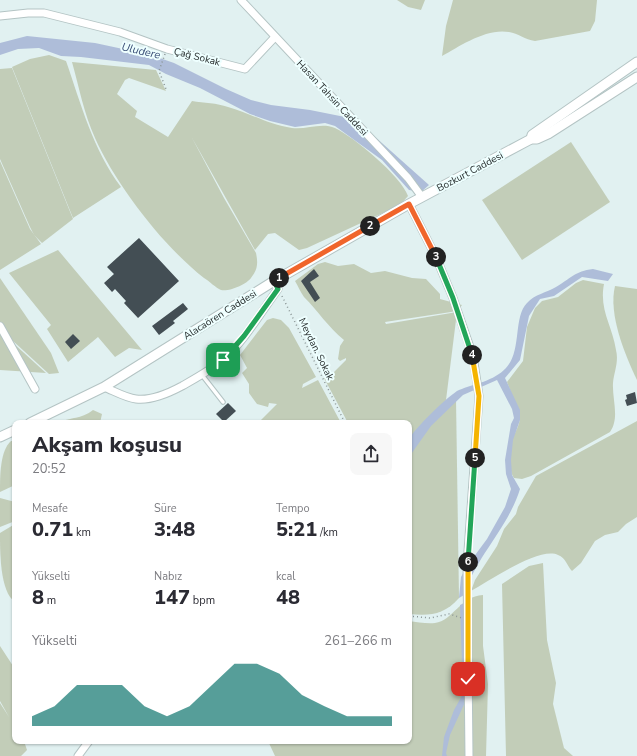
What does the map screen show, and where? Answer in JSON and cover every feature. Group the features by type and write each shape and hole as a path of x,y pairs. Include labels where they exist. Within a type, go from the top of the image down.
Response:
{"street":[{"name":"Hasan Tahsin Caddesi","path":"241,0 408,178 422,197"},
{"name":"Çağ Sokak","path":"0,16 28,12 44,13 120,32 167,49 245,69 275,37"},
{"name":"Bozkurt Caddesi","path":"531,139 532,135 551,121 637,62"},
{"name":"Bozkurt Caddesi","path":"409,204 531,139 537,139 561,127 637,77"},
{"name":"Alacaören Caddesi","path":"36,420 104,387 255,292 409,204"},
{"path":"409,204 436,257 453,298 473,356 479,396 467,565 469,756"},
{"path":"104,387 134,399 143,400 160,396 202,375 223,360 234,349 278,289"},
{"path":"0,326 35,389"},
{"path":"0,437 12,431"},
{"path":"78,756 87,744"}],"lane":[{"path":"202,375 223,402"}],"path":[{"path":"163,57 159,71 166,89"},
{"name":"Meydan. Sokak","path":"278,289 344,420"},
{"path":"412,616 430,618 449,614 467,621"}],"green space":[{"path":"397,0 425,0 421,10 408,7"},
{"path":"453,0 597,0 595,21 590,31 535,41 509,32 500,31 482,35 442,56 446,26"},
{"path":"49,55 66,61 95,142 111,173 121,187 73,218 12,67 30,59"},
{"path":"72,62 156,70 166,91 129,78 125,80 117,94 137,111 135,117 168,137 192,101 224,106 244,112 267,122 292,128 330,126 365,148 396,178 408,196 400,205 307,248 299,250 275,233 268,234 255,250 191,136 224,198 256,253 256,269 249,280 233,289 221,290 188,265 157,232 128,195 104,156 91,129"},
{"path":"12,68 73,219 42,243 34,235 30,227 0,159 0,69"},
{"path":"571,142 610,202 522,260 482,200"},
{"path":"0,161 30,229 41,244 0,270"},
{"path":"58,250 142,350 129,348 115,357 98,337 68,362 47,329 51,325 9,273"},
{"path":"325,262 338,266 354,264 371,273 385,271 412,278 426,279 440,294 440,299 462,305 458,310 451,312 385,322 386,324 457,312 446,400 412,443 412,420 346,420 324,378 332,374 346,360 346,358 340,361 338,359 340,346 344,340 333,330 304,297 295,281 318,264"},
{"path":"0,278 51,353 59,373 49,374 0,329"},
{"path":"583,280 604,284 603,302 617,354 617,363 613,383 615,421 613,427 610,432 531,476 522,479 514,478 510,465 511,449 512,440 520,416 507,382 523,361 527,327 535,308 542,301 558,297 576,283"},
{"path":"615,286 637,289 637,380 619,334 613,297"},
{"path":"273,318 281,320 289,328 316,377 303,384 302,388 318,380 339,420 261,420 277,404 269,403 268,407 257,404 249,393 249,384 242,373 247,368 240,355 267,320"},
{"path":"0,331 46,373 0,370"},
{"path":"456,399 459,598 448,608 442,611 424,615 412,614 412,447 421,433"},
{"path":"93,410 102,414 101,420 66,420 80,417"},
{"path":"637,421 637,517 626,524 618,532 605,535 595,541 581,563 572,571 561,556 550,554 539,555 514,566 471,591 475,580 497,546 504,529 516,514 518,507 536,476"},
{"path":"12,441 12,486 0,492 3,457 7,445"},
{"path":"0,498 12,501 12,522 0,527"},
{"path":"12,526 12,599 6,590 2,571 0,533"},
{"path":"543,563 547,640 556,683 553,704 564,748 573,756 506,756 502,584 529,566"},
{"path":"483,595 483,646 488,684 486,756 275,756 269,744 412,744 412,621 435,623 441,621 447,618 462,604 475,596"},
{"path":"0,646 12,664 12,744 25,744 27,750 21,756 0,756 0,703 9,717 0,701"}],"water":[{"path":"27,36 95,43 151,55 174,63 251,100 271,105 310,110 350,118 364,127 429,185 421,192 409,190 382,160 335,126 325,123 295,127 270,121 250,114 200,88 166,74 149,65 61,56 39,48 18,49 0,55 0,43"},
{"path":"593,269 613,274 608,281 582,277 554,296 540,299 529,316 520,360 505,378 520,410 520,420 513,440 511,460 512,475 520,489 508,517 476,567 464,595 459,598 461,577 467,566 487,539 505,507 511,489 506,474 505,460 511,424 514,418 512,409 497,380 463,395 431,426 412,453 412,435 424,420 454,393 484,382 496,376 506,368 514,353 520,317 523,309 530,300 556,287 577,273"},
{"path":"465,603 467,698 450,735 446,753 447,756 442,756 444,737 454,710 463,694 460,605"}],"building":[{"path":"139,238 179,281 138,318 124,303 126,301 115,289 112,292 104,283 114,274 107,267"},
{"path":"314,269 319,276 310,282 320,298 315,302 301,281"},
{"path":"183,303 188,309 173,321 175,323 159,335 152,326"},
{"path":"73,334 80,341 71,349 65,342"},
{"path":"635,392 637,403 627,406 625,400 627,399 626,395"},
{"path":"228,403 236,411 226,420 222,420 216,414"}],"route":[{"path":"223,360 234,349 278,289 274,281 409,204 436,257 453,298 473,356 479,396 467,565 468,679"}],"water label":[{"name":"Uludere","path":"141,51"}]}
